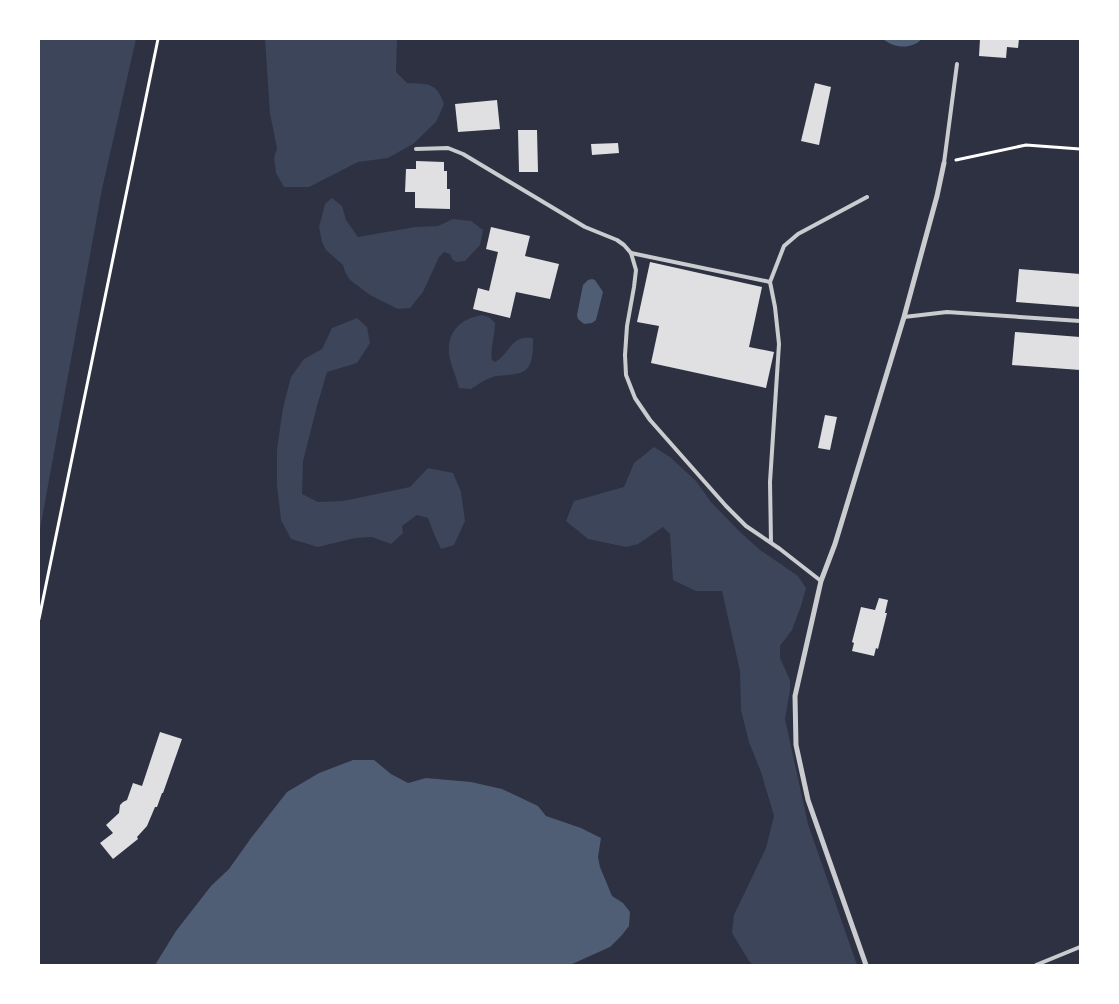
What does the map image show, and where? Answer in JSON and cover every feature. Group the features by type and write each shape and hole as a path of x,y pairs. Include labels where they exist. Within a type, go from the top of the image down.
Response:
{"street":[{"path":"866,965 808,800 796,745 795,696 821,581 835,544 904,317 937,196 944,163"}],"lane":[{"path":"944,163 957,64"},
{"path":"416,150 448,148 463,154 600,234 617,240 624,245 631,253 636,270 627,326 625,355 626,375 635,398 650,420 746,526 771,542 821,581"},
{"path":"771,542 770,482 779,344 770,282 784,246 798,234 867,197"},
{"path":"631,253 770,282"},
{"path":"904,317 947,312 1080,321"},
{"path":"1036,965 1080,948"}],"path":[{"path":"39,619 158,39"},
{"path":"944,163 1026,145 1080,149"}],"shaded area":[{"path":"39,39 136,39 102,189 39,535"},
{"path":"265,39 397,39 396,72 407,83 426,84 435,88 444,104 436,122 413,144 388,158 358,162 309,187 284,187 276,173 274,158 277,148 270,114"},
{"path":"883,39 922,39 912,45 897,46"},
{"path":"332,198 342,206 346,220 358,237 415,227 438,226 453,219 471,221 483,230 480,245 465,261 456,262 450,254 444,252 439,257 423,292 410,308 398,309 370,295 350,280 343,265 326,250 319,227 325,204"},
{"path":"592,279 595,280 603,292 596,320 592,323 584,324 578,319 577,315 583,285"},
{"path":"482,315 489,317 495,323 492,360 495,362 500,359 520,339 533,338 533,353 530,363 525,371 520,373 492,377 471,389 459,388 449,353 450,338 462,323"},
{"path":"357,318 367,327 370,343 357,363 327,372 303,461 302,494 318,502 343,501 410,487 428,468 453,473 461,492 465,521 454,545 441,549 428,518 417,515 402,526 403,533 391,544 372,537 355,538 318,547 291,539 281,520 277,485 277,449 283,408 291,377 304,359 322,349 332,328"},
{"path":"654,447 670,457 696,481 711,502 740,532 760,550 798,576 806,588 792,630 780,646 780,658 790,680 785,719 808,824 857,965 753,965 732,933 734,915 766,848 774,816 761,772 749,742 741,710 740,671 722,591 696,591 673,580 670,534 663,527 638,544 626,547 588,539 566,521 574,501 624,487 634,463"},
{"path":"353,760 374,760 391,774 408,783 426,778 471,782 502,789 538,806 546,816 581,828 601,838 598,857 600,867 612,896 623,903 630,912 629,926 610,947 570,965 155,965 176,931 211,886 229,869 287,792 319,773"}],"building":[{"path":"980,39 1019,39 1018,48 1007,47 1006,58 979,56"},
{"path":"815,83 831,87 819,145 801,141"},
{"path":"497,100 500,129 458,132 455,104"},
{"path":"518,130 537,130 538,172 519,172"},
{"path":"618,143 619,153 592,155 591,144"},
{"path":"416,161 444,162 444,171 447,171 447,189 450,189 450,209 415,208 415,192 405,192 406,169 416,169"},
{"path":"491,227 530,236 525,256 559,264 550,299 516,292 510,318 473,309 478,288 489,291 498,252 486,249"},
{"path":"650,262 762,287 749,347 774,352 766,388 651,363 659,326 637,322"},
{"path":"1019,269 1080,274 1080,307 1016,302"},
{"path":"1015,332 1080,337 1080,370 1012,365"},
{"path":"825,415 837,417 830,450 818,448"},
{"path":"879,598 888,600 885,613 887,613 878,649 876,648 874,656 852,651 854,643 852,642 861,607 875,610"},
{"path":"160,732 182,739 163,793 147,826 137,837 138,839 113,859 100,843 113,833 106,825 119,813 120,805 127,800 133,783 142,786"}]}
